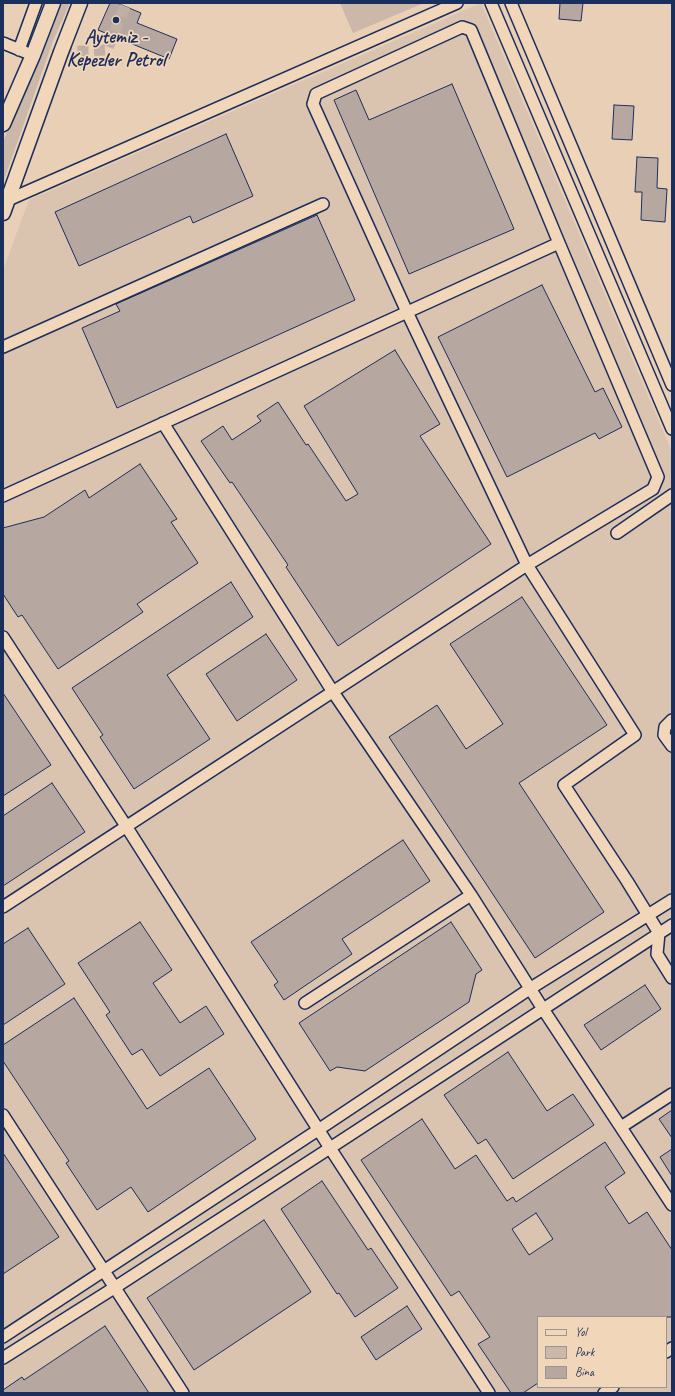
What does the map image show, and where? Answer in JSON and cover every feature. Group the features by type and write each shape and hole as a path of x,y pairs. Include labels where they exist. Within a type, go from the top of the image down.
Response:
{"main road":[{"path":"3,124 33,55 53,3"},
{"path":"3,213 80,3"}],"street":[{"path":"19,50 36,3"},
{"path":"8,200 457,3"},
{"path":"491,3 672,429"},
{"path":"511,3 672,385"},
{"path":"3,907 527,565 653,489 658,476 559,243 471,30 462,27 316,94 313,104 407,312 527,565 635,735 564,785 659,933 656,954 672,978"},
{"path":"3,43 33,55"},
{"path":"3,347 323,204"},
{"path":"3,496 559,243"},
{"path":"597,252 613,245"},
{"path":"604,269 620,262"},
{"path":"163,423 333,692 471,895 543,1009 672,1205"},
{"path":"617,533 672,495"},
{"path":"3,637 126,826 318,1130 489,1393"},
{"path":"672,720 665,727 664,735 672,746"},
{"path":"305,1003 471,895"},
{"path":"3,1337 531,988 672,900"},
{"path":"3,1358 114,1288 672,925"},
{"path":"621,1127 672,1094"},
{"path":"3,1115 183,1393"}],"shaded area":[{"path":"481,3 672,452 672,1393 3,1393 3,270 29,200"}],"green space":[{"path":"59,3 70,3 53,41 3,183 3,142"},
{"path":"340,3 424,3 353,33"}],"building":[{"path":"110,3 117,3 141,13 137,23 177,39 169,59 98,30"},
{"path":"560,3 583,3 581,21 559,19"},
{"path":"452,84 514,229 409,274 334,100 356,90 369,120"},
{"path":"614,105 634,106 632,140 612,139"},
{"path":"226,134 253,196 193,223 190,216 79,266 55,212"},
{"path":"637,157 658,158 657,188 667,189 665,222 641,220 642,192 635,192"},
{"path":"317,215 355,300 117,408 82,328 120,311 116,304"},
{"path":"542,285 595,392 603,388 622,427 599,439 595,433 507,477 438,337"},
{"path":"395,350 440,424 420,436 491,544 338,646 286,567 288,565 232,482 230,483 201,441 223,426 232,440 261,421 257,416 278,402 306,445 308,444 346,501 358,494 304,406"},
{"path":"140,464 177,519 171,522 198,563 137,604 143,612 58,669 22,615 18,617 3,594 3,528 44,517 85,490 89,498"},
{"path":"231,582 253,617 167,675 210,739 134,789 100,737 103,735 72,688"},
{"path":"522,597 607,725 519,783 604,912 535,958 389,737 437,705 466,749 503,724 450,644"},
{"path":"266,634 297,680 237,721 206,674"},
{"path":"3,693 51,765 3,796"},
{"path":"52,783 85,832 3,886 3,816"},
{"path":"403,840 430,881 342,939 352,954 284,1000 274,985 278,982 251,942"},
{"path":"140,922 172,970 153,983 180,1023 206,1006 224,1034 160,1076 142,1049 132,1055 106,1015 110,1012 78,963"},
{"path":"451,922 482,970 476,974 469,1002 365,1071 337,1067 330,1071 299,1023"},
{"path":"28,928 65,984 3,1025 3,944"},
{"path":"645,985 661,1009 601,1050 584,1025"},
{"path":"74,998 147,1109 209,1068 256,1139 148,1212 131,1187 97,1210 66,1163 69,1161 3,1061 3,1045"},
{"path":"508,1052 547,1111 573,1094 594,1125 513,1179 486,1139 478,1144 444,1095"},
{"path":"672,1110 672,1138 659,1119"},
{"path":"422,1119 455,1169 476,1155 507,1201 513,1197 516,1202 605,1142 625,1173 605,1187 629,1224 647,1212 672,1250 672,1317 537,1316 537,1384 523,1393 511,1393 478,1344 490,1337 459,1291 451,1296 361,1160","holes":["536,1213 553,1239 529,1255 512,1229"]},
{"path":"672,1149 672,1176 660,1157"},
{"path":"3,1153 59,1237 3,1274"},
{"path":"322,1181 368,1250 371,1248 398,1288 355,1317 339,1293 337,1294 281,1209"},
{"path":"264,1220 311,1292 194,1370 147,1298"},
{"path":"407,1306 422,1329 376,1360 361,1337"},
{"path":"105,1326 149,1393 3,1393 3,1390 22,1377 24,1380"}],"tunnel":[{"path":"61,52 107,50 125,6 121,3"}],"place":[{"name":"Aytemiz - Kepezler Petrol","path":"116,20"}]}
